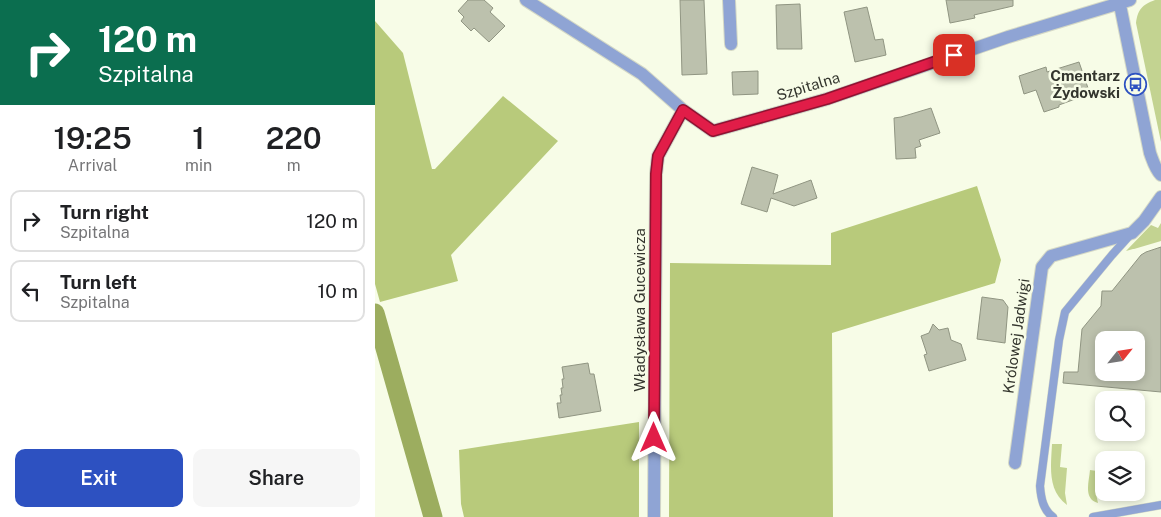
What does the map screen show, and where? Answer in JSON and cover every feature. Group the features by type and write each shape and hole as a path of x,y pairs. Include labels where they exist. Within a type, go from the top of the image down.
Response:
{"street":[{"name":"Szpitalna","path":"526,0 642,74 683,110 713,131 827,99 1008,37 1123,1"},
{"path":"729,0 731,44"},
{"path":"1123,1 1150,152 1153,162 1161,175"},
{"name":"Władysława Gucewicza","path":"654,517 656,174 658,156 683,110"},
{"path":"1132,233 1144,221 1161,197"},
{"name":"Królowej Jadwigi","path":"1015,464 1042,267 1051,256 1132,233"}],"lane":[{"path":"1053,517 1045,507 1041,497 1040,486 1059,340 1065,312 1132,233"},
{"path":"1093,517 1161,505"}],"green space":[{"path":"1155,0 1161,0 1161,142 1136,23 1141,8"},
{"path":"375,21 403,53 432,169 435,169 503,96 558,141 451,255 458,281 380,302 375,284"},
{"path":"977,186 1001,260 995,283 832,333 833,517 669,517 670,263 831,265 831,233"},
{"path":"1161,223 1161,241 1126,251 1151,225 1158,228"},
{"path":"639,422 639,517 464,517 461,504 459,450"},
{"path":"1052,444 1062,444 1060,467 1067,468 1065,493 1067,505 1056,492 1053,485 1051,469"},
{"path":"1090,470 1095,471 1095,501 1098,503 1090,498 1088,485"}],"building":[{"path":"468,0 484,0 493,8 490,12 505,26 489,42 474,28 471,31 461,21 464,17 458,11"},
{"path":"680,0 704,0 707,74 682,75"},
{"path":"946,0 1013,0 1013,6 974,15 975,18 950,23"},
{"path":"800,4 802,49 777,49 776,5"},
{"path":"867,7 875,40 883,39 886,55 855,62 844,12"},
{"path":"1079,62 1089,91 1077,95 1078,98 1044,112 1036,90 1024,94 1019,76 1046,67 1047,72"},
{"path":"758,71 758,94 733,95 732,72"},
{"path":"931,108 940,133 919,140 921,146 915,148 916,158 896,159 894,118"},
{"path":"752,167 778,175 773,194 811,180 817,198 794,206 771,198 767,212 741,204"},
{"path":"1161,247 1161,392 1063,383 1064,372 1078,372 1082,329 1101,306 1102,291 1112,291 1141,255"},
{"path":"982,297 1003,300 1008,307 1005,343 977,339"},
{"path":"933,324 939,330 948,328 951,340 961,344 966,360 929,371 924,355 927,354 921,336 929,333"},
{"path":"588,363 590,374 594,374 601,411 559,418 557,403 561,403 562,379 564,379 562,367"}],"waterway":[{"path":"375,313 433,517"}],"place":[{"name":"Cmentarz Żydowski","path":"1136,84"}],"route":[{"path":"654,438 656,174 658,156 683,110 713,131 827,99 954,55"}]}
